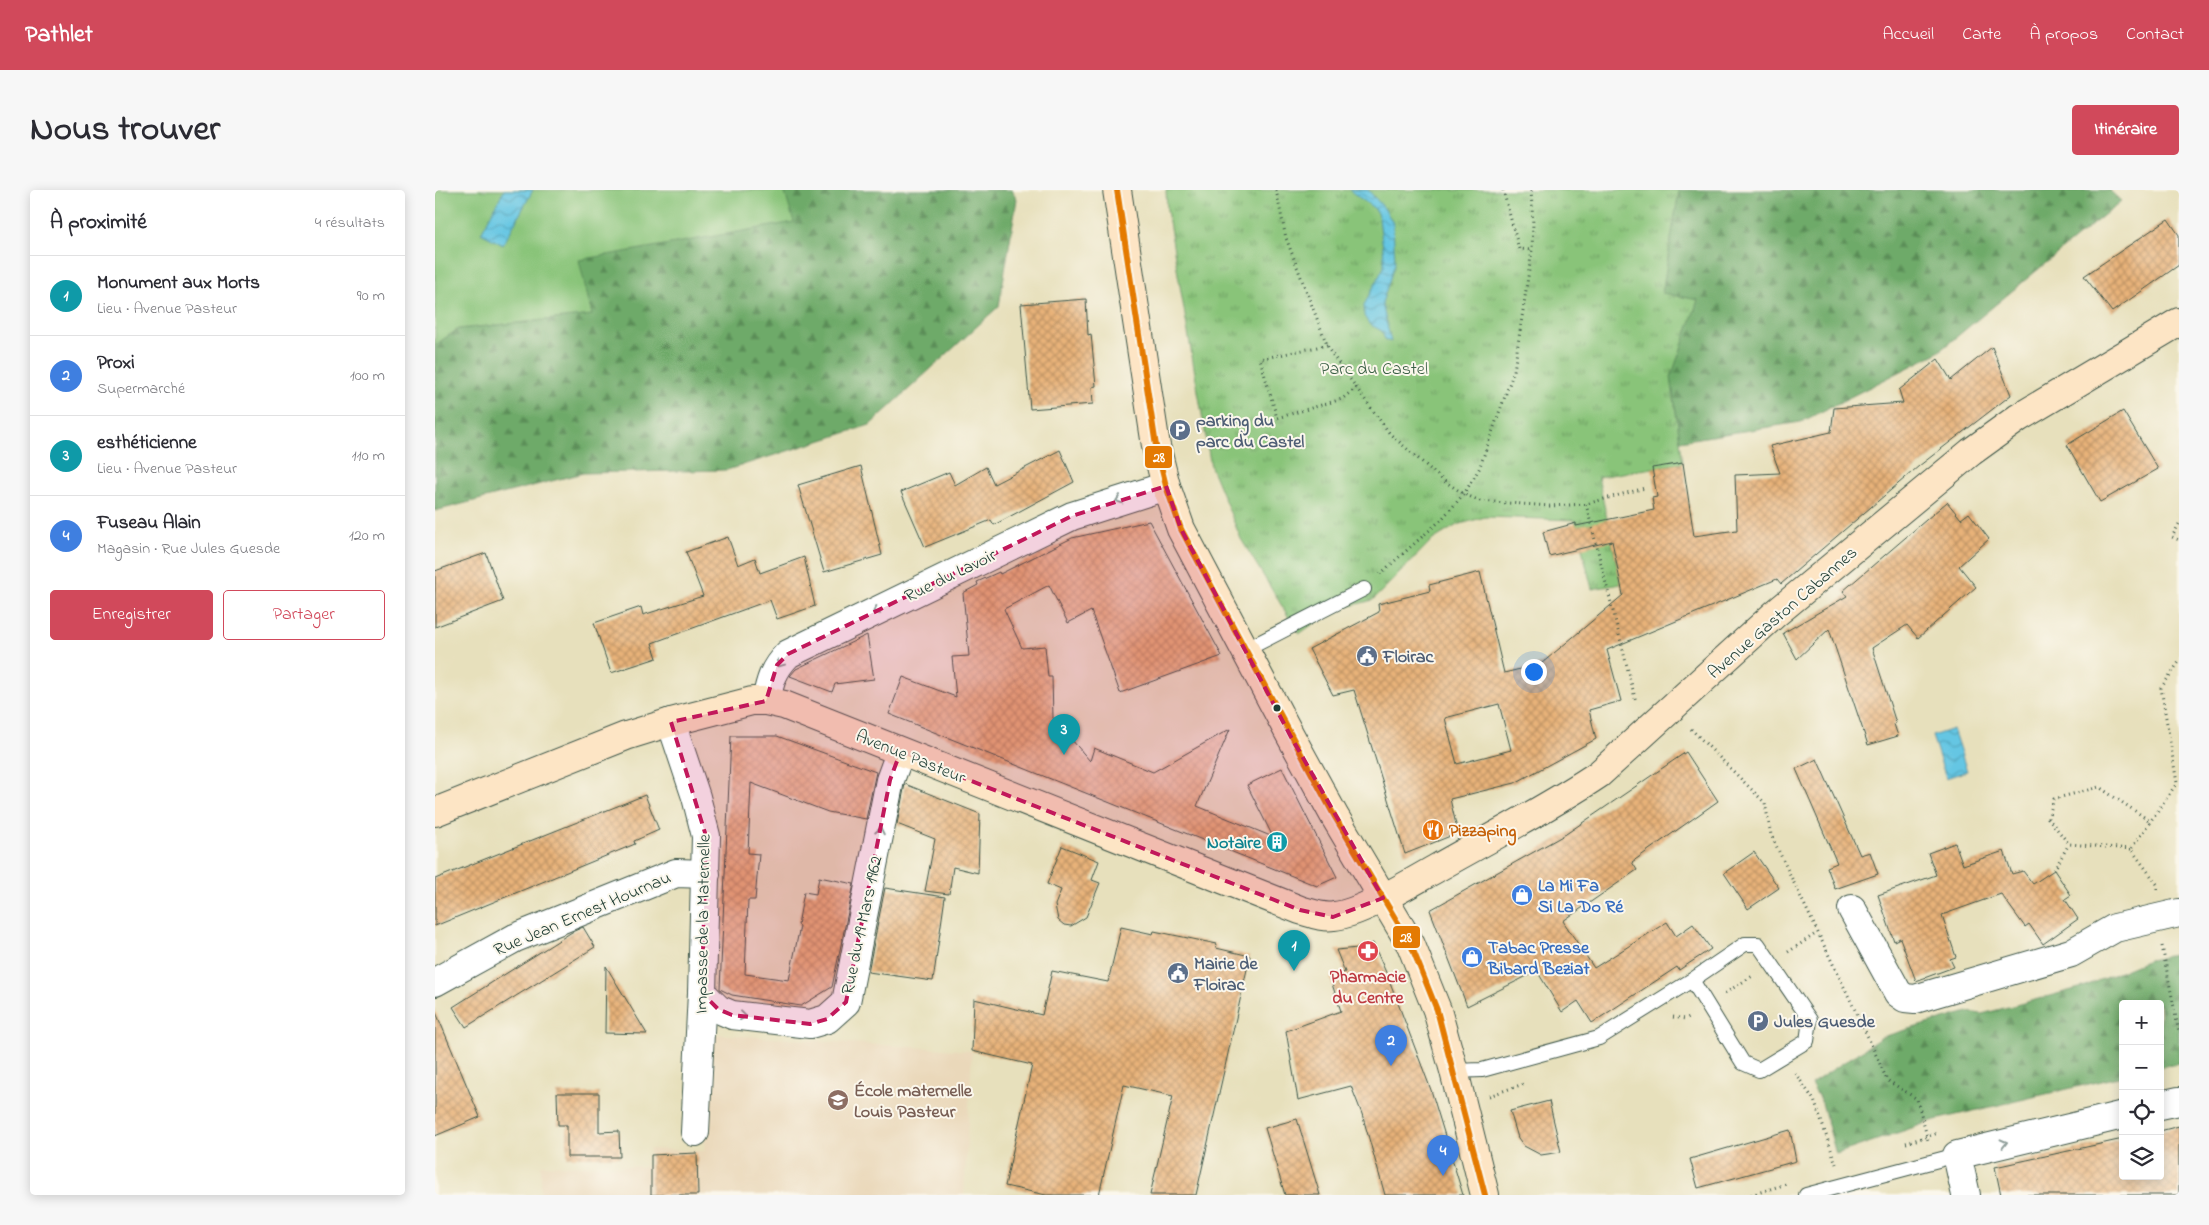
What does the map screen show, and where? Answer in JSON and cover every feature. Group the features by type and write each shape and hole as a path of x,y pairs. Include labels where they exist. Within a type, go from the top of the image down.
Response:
{"main road":[{"path":"1117,190 1156,446 1165,486 1181,529 1245,650 1335,817 1411,946 1437,1010 1485,1195"},
{"name":"Avenue Gaston Cabannes","path":"1383,898 1568,795 1599,774 1775,614 1971,452 2018,418 2179,322"},
{"name":"Avenue Pasteur","path":"435,812 626,736 744,703 766,701 784,705 900,753 1300,910 1333,917 1383,898"}],"street":[{"name":"Rue du Lavoir","path":"766,701 770,681 777,664 788,654 1072,516 1165,486"},
{"name":"Impasse de la Maternelle","path":"671,722 696,797 706,836 702,993 695,1132"},
{"name":"Rue du 19 Mars 1962","path":"702,993 718,1009 732,1015 810,1024 827,1019 846,1002 890,780 900,753"},
{"name":"Rue Jean Ernest Hournau","path":"435,982 515,938 676,872 706,874"},
{"path":"1852,909 1898,993 1905,998 1915,999 2071,953 2115,928 2166,916"},
{"path":"2164,1105 2179,1101"},
{"path":"1967,1195 1945,1157 2119,1115"}],"lane":[{"path":"1245,650 1364,589"},
{"path":"1454,1071 1482,1070 1599,1038 1692,980 1745,944 1759,944 1810,1020 1807,1041 1759,1070 1743,1063 1692,980"},
{"path":"1806,1195 1945,1157"}],"path":[{"path":"1276,190 1286,238 1327,345 1390,434 1444,481 1464,494 1480,501 1550,506 1586,504 1645,488"},
{"path":"1503,190 1519,249 1532,250"},
{"path":"1364,589 1441,520 1464,494 1479,468 1514,370 1532,250 1531,190"},
{"path":"1327,345 1260,359 1277,418 1342,399 1356,388"},
{"path":"1586,504 1640,718 1650,729"},
{"path":"2179,524 2172,536 2179,540"},
{"path":"2131,848 2178,783 2161,688 2179,662"},
{"path":"1671,710 1765,803 1771,835 1869,1037 1887,1080 1917,1099 1945,1157"},
{"path":"2131,848 2069,844 2047,818 2054,799 2099,787 2150,822"},
{"path":"2054,870 2069,844"},
{"path":"2131,848 2157,884 2166,916 2179,1033"},
{"path":"1783,1056 1814,1100 1841,1184"}],"highlighted area":[{"path":"1166,486 1181,529 1290,735 1383,898 1333,917 1300,910 900,753 890,780 846,1002 827,1019 810,1024 732,1015 718,1009 702,993 706,836 671,722 766,701 777,665 788,654 1072,516"}],"shaded area":[{"name":"École maternelle Louis Pasteur","path":"712,1034 972,1051 964,1195 541,1195 541,1165 648,1167 650,1149 704,1151"}],"green space":[{"path":"435,190 784,190 794,222 579,260 592,315 458,329 435,345"},
{"path":"784,190 1012,190 1017,199 999,306 870,425 727,470 583,473 435,511 435,345 458,329 592,315 578,260 793,222"},
{"name":"Parc du Castel","path":"1166,190 1679,190 1662,293 1698,300 1671,377 1683,463 1598,477 1621,584 1592,589 1575,520 1485,517 1457,525 1431,541 1373,600 1333,610 1299,634 1241,539 1211,467 1167,210"},
{"path":"1679,190 2109,190 2121,201 1937,353 1801,422 1680,441 1671,377 1698,300 1662,293"},
{"path":"2179,954 2179,1063 2164,1066 2164,1000 2119,1000 2119,1077 1935,1120 1836,1154 1822,1103 1811,1084 1882,1037 1968,1012 1982,1014 2083,987 2149,960"}],"water":[{"path":"504,190 533,190 503,245 481,233"},
{"path":"1349,190 1368,190 1384,208 1393,223 1395,263 1382,303 1391,342 1385,340 1382,331 1369,324 1364,316 1364,305 1384,267 1379,218 1375,209"},
{"path":"1953,729 1967,771 1946,778 1932,736"}],"building":[{"path":"2168,219 2179,235 2179,265 2112,312 2084,276"},
{"path":"1086,299 1088,335 1091,334 1096,386 1092,387 1093,404 1030,409 1021,304"},
{"path":"1992,347 2011,395 1919,466 1781,584 1777,579 1607,650 1621,701 1589,710 1596,739 1515,783 1450,799 1458,833 1405,854 1354,690 1333,695 1309,649 1379,612 1378,604 1430,591 1429,585 1480,572 1504,673 1541,664 1623,595 1612,541 1549,556 1543,532 1576,523 1576,526 1654,510 1652,498 1657,497 1652,468 1683,463 1694,536 1737,530 1735,475 1780,473 1770,446 1831,432 1834,408 1903,403 1899,390 1938,359 1951,380","holes":["1499,704 1511,750 1457,764 1445,718"]},
{"path":"2123,411 2158,469 2100,502 2067,445"},
{"path":"1060,450 1074,482 994,525 991,520 925,547 901,492 949,472 955,485 986,467 994,484"},
{"path":"861,466 882,555 824,572 798,485"},
{"path":"1947,502 1961,519 1969,513 1989,539 1959,566 1976,587 1918,638 1907,625 1872,648 1896,723 1894,724 1898,736 1868,745 1829,629 1797,659 1783,633 1847,596 1843,591"},
{"path":"1149,521 1222,656 1120,693 1091,611 1068,623 1049,585 1004,609 1022,648 1045,646 1048,677 1052,677 1053,718 1090,761 1094,748 1153,772 1230,729 1197,806 1273,837 1247,785 1282,768 1337,877 1317,886 889,714 903,677 956,697 952,657 969,656 963,593 978,585 977,582 999,572 1000,574 1072,538"},
{"path":"728,537 738,565 755,558 760,573 804,557 815,606 777,619 770,600 652,643 657,658 611,673 594,623 641,607 643,615 703,596 686,552"},
{"path":"486,553 503,601 435,627 435,571"},
{"path":"867,635 874,679 835,684 832,692 790,676 796,669"},
{"path":"731,736 777,736 876,772 866,819 828,812 751,783 748,853 759,854 755,900 748,900 745,974 789,980 800,926 798,925 804,892 816,894 819,877 854,884 832,987 801,1006 732,995 720,989"},
{"path":"1686,752 1718,801 1632,862 1637,870 1563,921 1594,968 1667,922 1676,936 1693,924 1711,949 1679,970 1677,967 1592,1023 1578,1001 1562,1012 1537,971 1467,1006 1430,910 1566,834"},
{"path":"1817,759 1860,855 1870,852 1878,874 1835,889 1827,867 1837,863 1796,769"},
{"path":"905,784 980,814 978,873 953,867 949,894 925,891 935,839 897,824"},
{"path":"645,795 659,830 634,841 635,844 435,926 435,879"},
{"path":"1955,843 1963,865 2004,851 2012,874 2023,871 2033,884 2054,870 2071,895 2065,899 2078,919 2043,944 2029,924 2025,927 2001,894 1942,915 1956,957 1950,959 1954,967 1916,981 1900,938 1894,941 1878,895 1936,875 1928,853"},
{"path":"1062,846 1099,861 1092,880 1100,883 1086,917 1071,926 1064,925 1058,920 1055,905 1061,890 1047,884"},
{"path":"1754,852 1779,888 1748,909 1724,873"},
{"path":"885,888 945,897 933,981 868,972"},
{"path":"583,927 595,947 466,1027 453,1007 572,932"},
{"path":"1121,927 1153,934 1154,931 1217,944 1216,948 1250,956 1196,1195 1150,1195 1173,1096 1124,1085 1099,1195 1046,1195 1005,1186 1032,1065 972,1051 974,999 1042,1015 1052,971 1108,982"},
{"path":"1373,943 1431,1090 1463,1195 1385,1195 1362,1114 1351,1086 1298,1100 1286,1031 1341,1011 1330,978 1345,972 1336,950 1358,948"},
{"path":"606,966 647,1034 605,1033"},
{"path":"435,1010 480,1117 435,1136"},
{"path":"557,1093 599,1093 599,1132 619,1131 620,1157 567,1157 567,1125 558,1125"},
{"path":"1549,1101 1561,1152 1541,1155 1524,1146 1518,1138 1510,1111"},
{"path":"1297,1119 1320,1195 1285,1195 1265,1128"},
{"path":"2179,1126 2179,1195 2001,1195 1995,1167 2119,1140 2119,1180 2164,1180 2164,1130"},
{"path":"1790,1130 1796,1161 1698,1188 1690,1159"},
{"path":"697,1153 698,1195 651,1195 651,1155"}],"transit line":[{"name":"28","path":"1117,190 1156,446 1166,486 1181,529 1335,817 1411,945 1437,1010 1485,1195"}],"place":[{"name":"parking du parc du Castel","path":"1180,430"},
{"name":"Floirac","path":"1367,656"},
{"name":"esthéticienne","path":"1064,755"},
{"name":"Pizzaping","path":"1433,830"},
{"name":"Notaire","path":"1277,842"},
{"name":"La Mi Fa Si La Do Ré","path":"1522,895"},
{"name":"Pharmacie du Centre","path":"1368,951"},
{"name":"Tabac Presse Bibard Beziat","path":"1472,957"},
{"name":"Monument aux Morts","path":"1294,971"},
{"name":"Mairie de Floirac","path":"1178,973"},
{"name":"Jules Guesde","path":"1758,1021"},
{"name":"Proxi","path":"1391,1066"},
{"name":"École maternelle Louis Pasteur","path":"838,1100"},
{"name":"Fuseau Alain","path":"1443,1176"}]}
